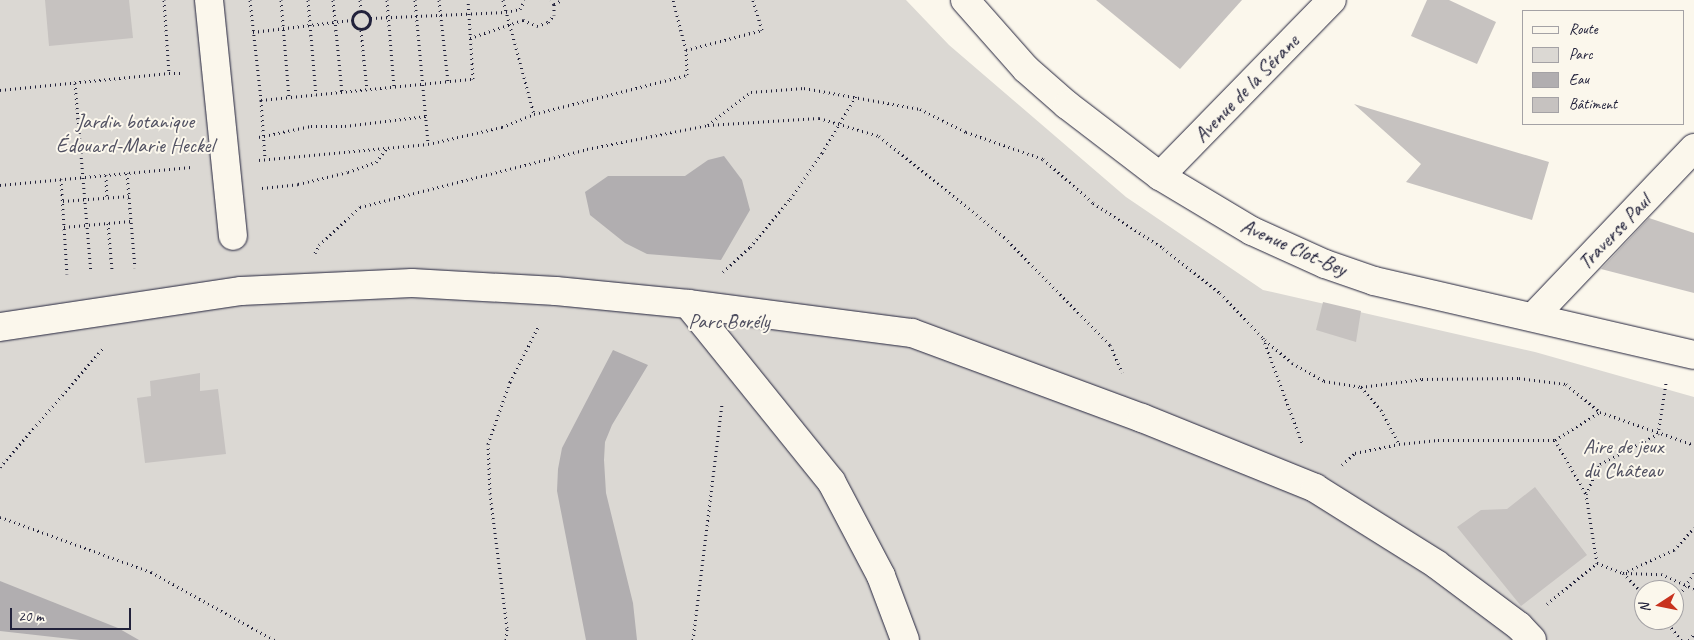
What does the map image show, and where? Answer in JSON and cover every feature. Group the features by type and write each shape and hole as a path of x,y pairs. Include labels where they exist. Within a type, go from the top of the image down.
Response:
{"street":[{"path":"209,0 233,236"},
{"name":"Avenue Clot-Bey","path":"965,0 1026,69 1160,176 1252,231 1325,264 1374,281 1534,316 1694,355"},
{"name":"Avenue de la Sérane","path":"1160,176 1332,0"},
{"name":"Traverse Paul","path":"1534,316 1694,148"},
{"path":"0,327 141,304 241,291 412,283 556,291 688,304 912,334 1142,418 1316,488 1436,564 1526,633"},
{"path":"688,304 728,350 831,481 881,576 904,640"}],"path":[{"path":"250,0 261,100 265,159"},
{"path":"281,0 289,98"},
{"path":"308,0 316,95"},
{"path":"333,0 342,92"},
{"path":"360,0 361,10"},
{"path":"387,0 394,87"},
{"path":"415,0 428,144"},
{"path":"439,0 448,82"},
{"path":"261,100 473,79 468,0"},
{"path":"503,0 534,114"},
{"path":"371,18 416,14 506,12 520,9 525,0"},
{"path":"470,38 523,20 537,26 548,22 554,15 554,4 551,0"},
{"path":"554,4 562,0"},
{"path":"227,176 265,159 428,144 502,127 534,114 687,75 686,50 673,0"},
{"path":"686,50 762,30 753,0"},
{"path":"361,10 368,12 371,18 369,26 361,30 354,26 352,20 354,13 361,10"},
{"path":"253,32 352,20"},
{"path":"361,30 367,90"},
{"path":"0,90 170,73"},
{"path":"75,83 91,272"},
{"path":"708,125 751,92 804,88 920,109 966,132 1043,159 1093,203 1163,248 1220,292 1263,338 1292,363 1324,381 1361,387 1422,379 1519,378 1566,384 1600,412 1658,434 1694,445"},
{"path":"688,304 750,247 790,198 840,124 856,96"},
{"path":"223,136 263,137 303,127 345,126 426,116"},
{"path":"300,288 318,245 360,206 587,149 708,125 819,118 879,136 1004,237 1110,345 1142,418"},
{"path":"0,185 127,173 227,176 259,188 322,179 376,162 387,148"},
{"path":"127,173 135,268"},
{"path":"106,175 107,198"},
{"path":"61,179 67,274"},
{"path":"63,201 129,196"},
{"path":"64,227 131,221"},
{"path":"108,223 112,270"},
{"path":"506,640 507,628 490,494 488,444 510,382 556,291"},
{"path":"0,467 141,304"},
{"path":"1263,338 1316,488 1355,453 1399,444 1438,440 1556,440 1600,412"},
{"path":"693,640 728,350"},
{"path":"1361,387 1381,410 1399,444"},
{"path":"1658,434 1665,390"},
{"path":"1586,494 1600,464 1658,434"},
{"path":"1556,440 1586,494 1597,562"},
{"path":"0,517 151,572 274,640"},
{"path":"1623,573 1674,550 1694,528"},
{"path":"1526,633 1597,562"},
{"path":"1597,562 1623,573 1661,574 1694,589"},
{"path":"1623,573 1634,585"},
{"path":"1684,588 1694,573"},
{"path":"1673,630 1681,640"},
{"path":"1689,640 1694,634"}],"green space":[{"name":"Parc Borély","path":"0,0 906,0 949,45 1126,197 1263,290 1535,352 1694,397 1694,640 0,640"}],"water":[{"path":"724,156 742,180 750,210 721,260 647,254 625,243 590,215 585,192 608,176 685,176 708,160"},
{"path":"613,350 648,365 612,425 605,442 604,460 606,493 633,603 637,640 586,640 557,491 558,469 562,448"},
{"path":"0,581 118,628 139,640 80,640 0,631"}],"building":[{"path":"45,0 129,0 133,38 49,46"},
{"path":"1096,0 1242,0 1180,69"},
{"path":"1427,0 1449,0 1496,22 1477,64 1411,36"},
{"path":"1354,104 1549,162 1532,220 1406,182 1421,164"},
{"path":"1649,218 1694,233 1694,293 1601,269"},
{"path":"1323,302 1361,311 1356,342 1316,330"},
{"path":"200,373 200,391 218,389 226,454 145,463 137,398 151,396 150,381"},
{"path":"1535,487 1587,555 1521,606 1457,527 1481,510 1507,509"}],"park label":[{"name":"Jardin botanique Édouard-Marie Heckel","path":"135,133"},
{"name":"Aire de jeux du Château","path":"1623,458"}]}
